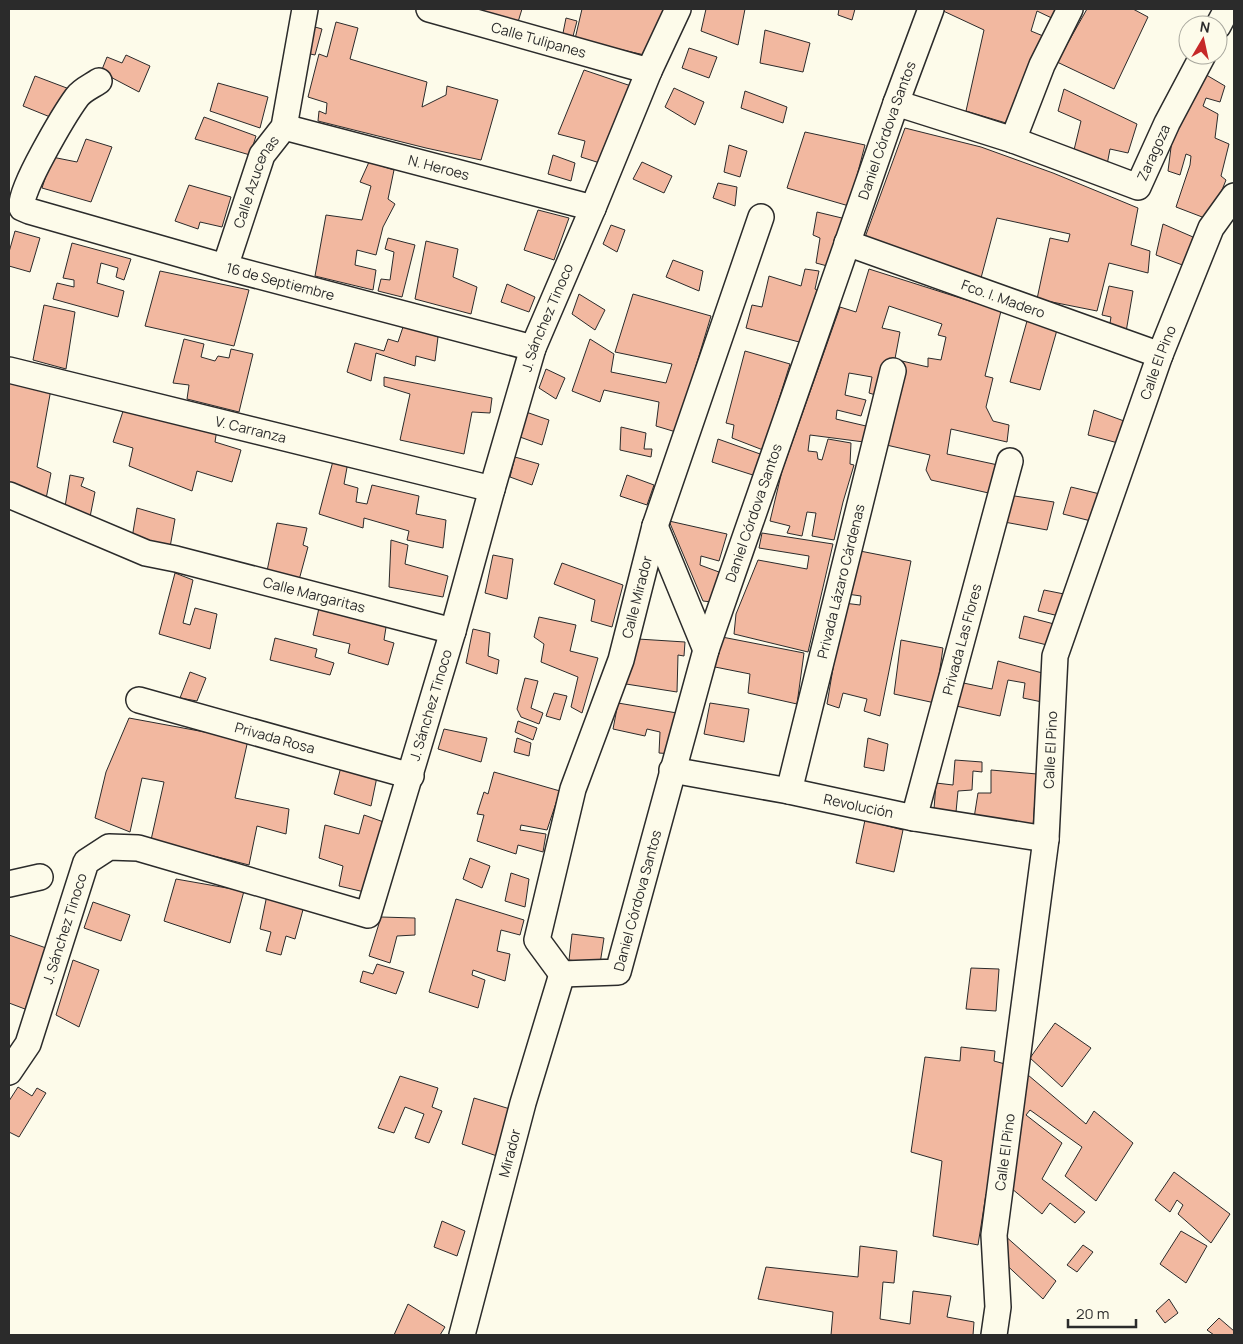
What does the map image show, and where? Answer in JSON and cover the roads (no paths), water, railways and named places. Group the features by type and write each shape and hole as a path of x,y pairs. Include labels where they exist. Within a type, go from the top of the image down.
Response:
{"street":[{"name":"Calle Azucenas","path":"225,267 262,155 284,127 305,9"},
{"name":"Calle Tulipanes","path":"429,9 649,71"},
{"name":"J. Sánchez Tinoco","path":"9,1072 28,1044 86,862 110,847 138,848 368,915 454,631 492,489 533,348 649,71 678,9"},
{"name":"Daniel Córdova Santos","path":"562,974 618,972 706,650 896,102 931,9"},
{"path":"1013,140 1042,65 1070,9"},
{"name":"Zaragoza","path":"896,102 1013,140 1138,187 1167,123 1198,65"},
{"name":"16 de Septiembre","path":"99,82 78,95 54,134 27,186 21,203 22,208 225,267 533,348"},
{"name":"N. Heroes","path":"284,127 593,208"},
{"name":"Calle El Pino","path":"994,1335 998,1307 994,1235 1046,839 1055,656 1160,355 1212,228 1234,196"},
{"name":"Calle Mirador","path":"562,974 537,940 573,789 621,660 655,526 761,217"},
{"name":"Fco. I. Madero","path":"847,243 1160,355"},
{"name":"V. Carranza","path":"9,370 492,489"},
{"name":"Privada Lázaro Cárdenas","path":"789,791 893,371"},
{"name":"Privada Las Flores","path":"914,818 1010,461"},
{"name":"Calle Margaritas","path":"9,495 146,553 176,558 454,631"},
{"path":"655,526 706,650"},
{"name":"Privada Rosa","path":"139,700 411,776"},
{"name":"Revolución","path":"672,770 789,791 914,818 1046,839"},
{"path":"9,884 40,877"},
{"name":"Mirador","path":"462,1335 523,1103 562,974"}]}
